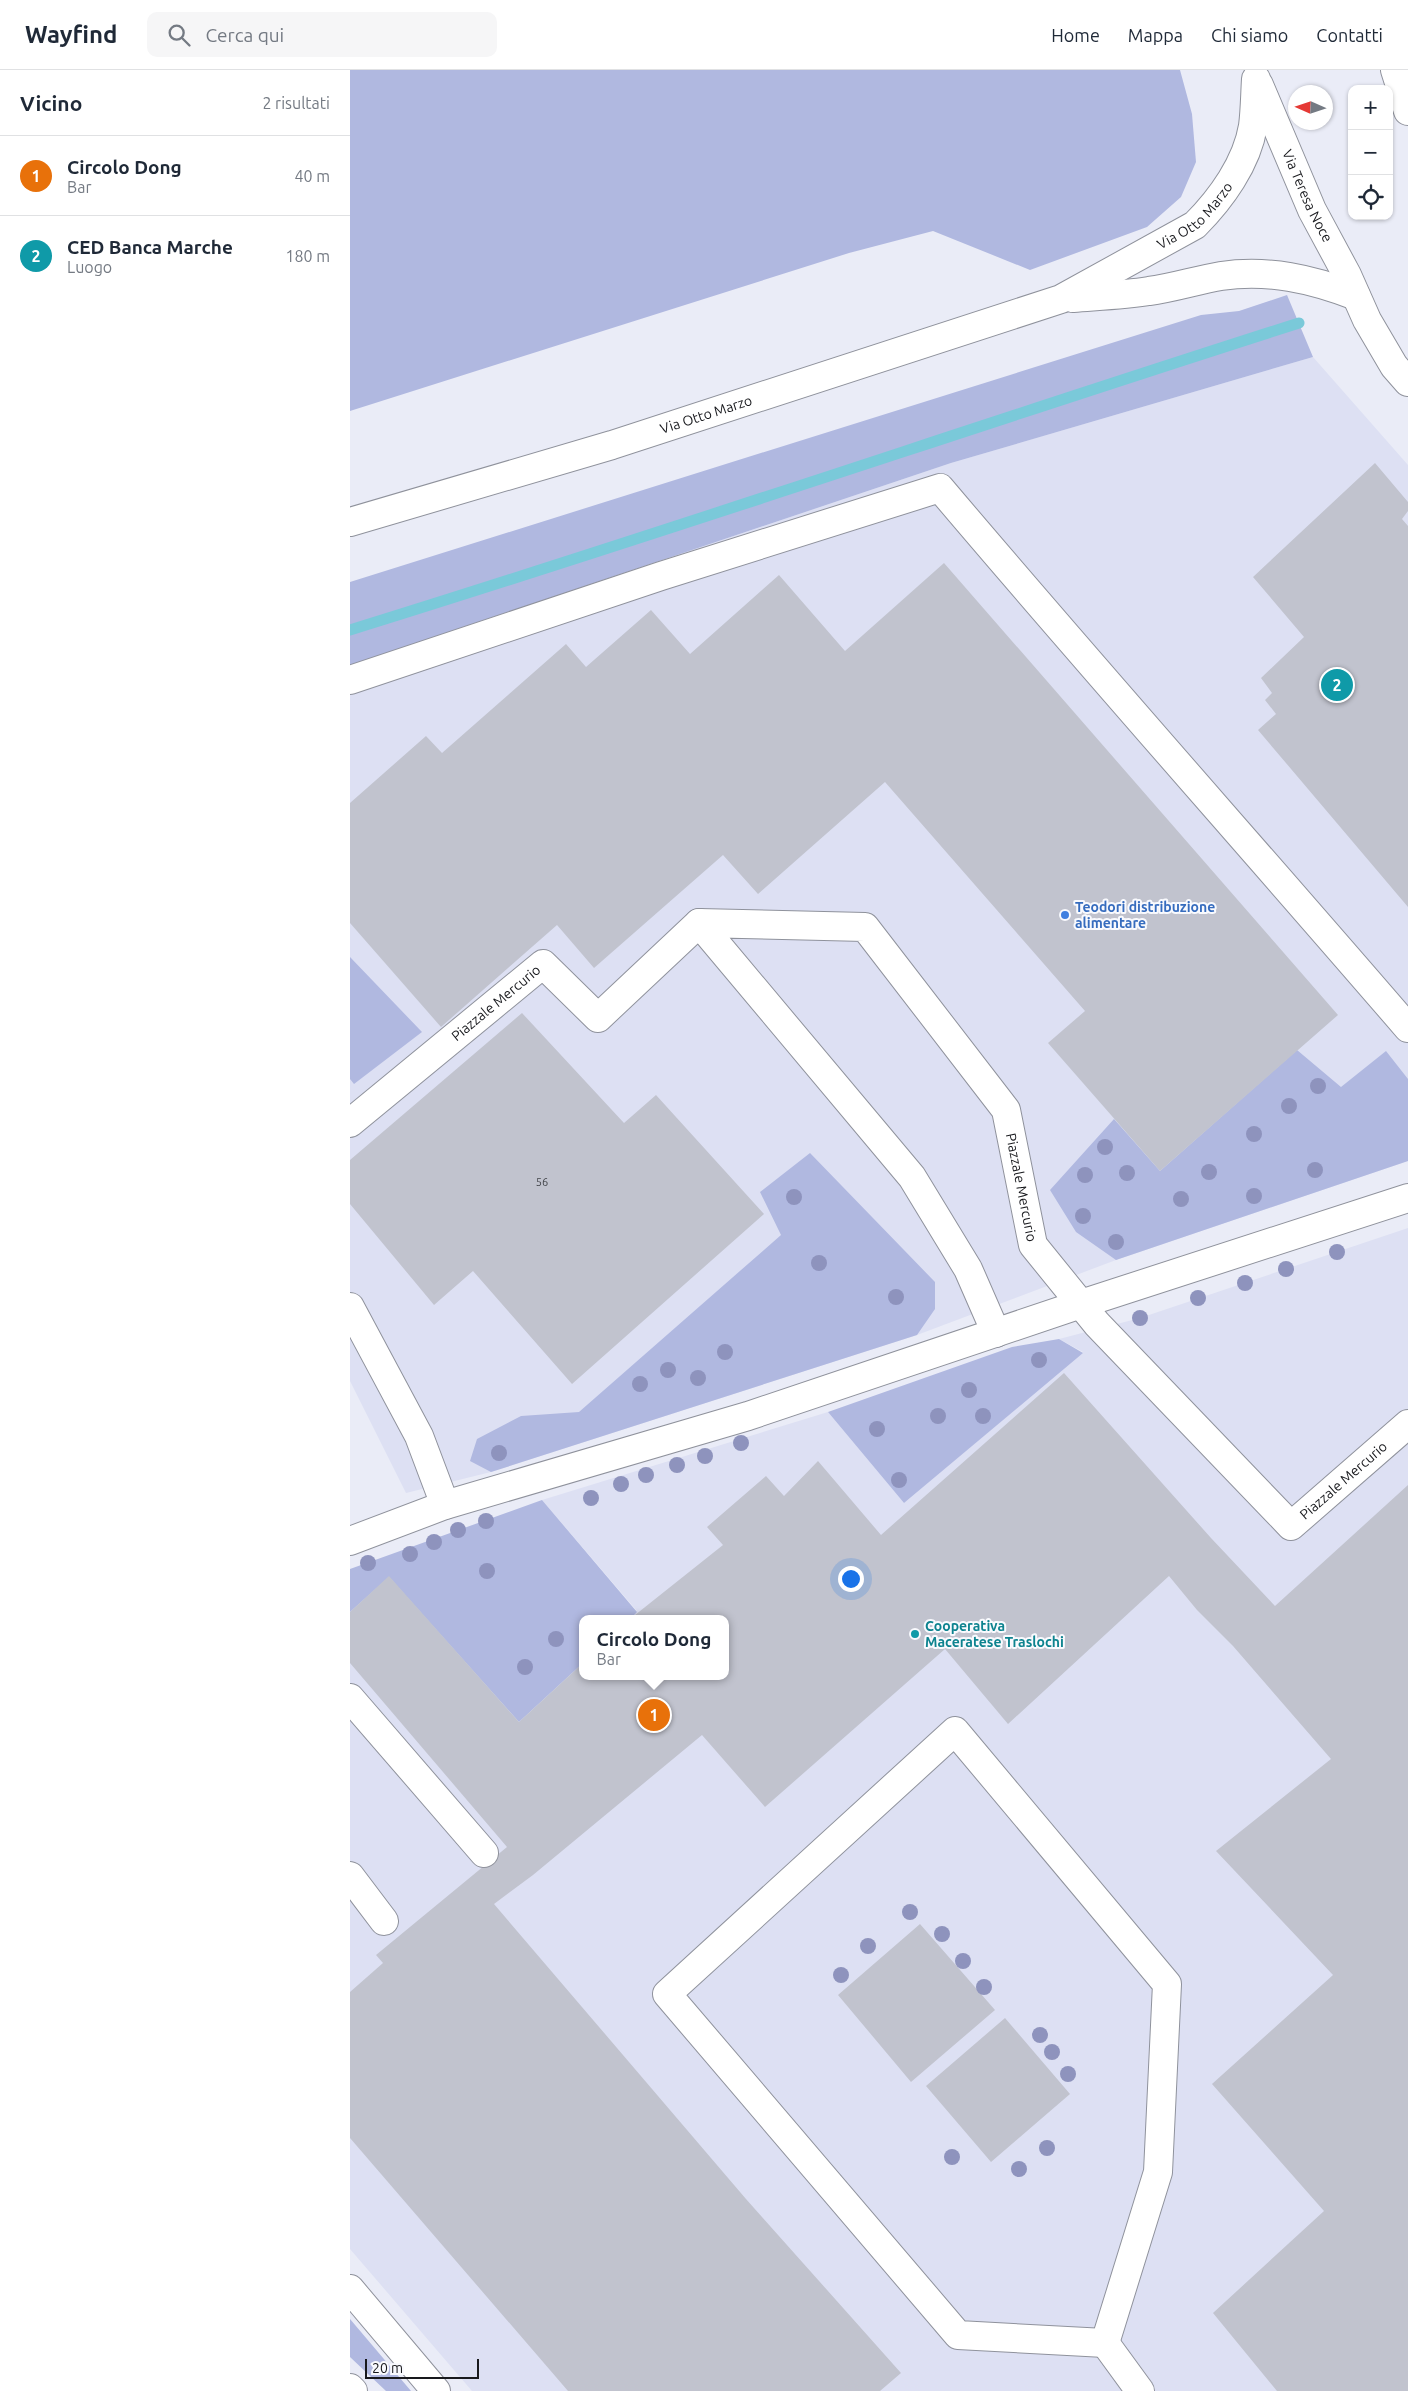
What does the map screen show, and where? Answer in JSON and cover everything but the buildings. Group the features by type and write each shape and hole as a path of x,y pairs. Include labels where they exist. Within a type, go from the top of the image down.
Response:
{"street":[{"path":"1395,70 1408,111"},
{"name":"Via Teresa Noce","path":"1254,75 1350,294 1403,369"},
{"name":"Via Otto Marzo","path":"350,522 612,445 1062,299 1195,225 1209,211 1242,162 1253,127 1254,75"},
{"name":"Via Otto Marzo","path":"1062,299 1150,291 1220,276 1250,273 1299,278 1350,294"},
{"path":"350,680 661,576 940,488 1074,646 1226,816 1408,1028"},
{"path":"699,923 912,1177 968,1269 996,1333"},
{"name":"Piazzale Mercurio","path":"350,1123 543,964 598,1018 699,923 865,927 1006,1110 1033,1245 1097,1324 1291,1526 1408,1424"},
{"path":"350,1541 445,1505 748,1416 1081,1304 1408,1198"},
{"path":"350,1307 419,1436 445,1505"},
{"path":"350,1698 484,1853"},
{"path":"955,1731 1167,1984 1158,2172 1105,2342 958,2335 667,1994 955,1731"},
{"path":"350,1876 384,1921"},
{"path":"350,2289 436,2391"},
{"path":"1105,2342 1140,2391"},
{"path":"350,2388 353,2391"}],"shaded area":[{"path":"350,70 1180,70 1192,114 1196,162 1181,197 1147,227 1030,270 933,231 849,253 350,411"},
{"path":"1287,295 1313,357 951,463 350,665 350,582 1201,315 1239,311"},
{"path":"1313,357 1408,465 1408,1161 1116,1260 917,1335 491,1472 406,1493 350,1381 350,665 951,463"},
{"path":"350,957 422,1032 354,1084 350,1079"},
{"path":"1297,1050 1341,1087 1386,1051 1408,1079 1408,1161 1116,1260 1076,1232 1050,1190 1114,1119 1160,1171"},
{"path":"810,1153 935,1282 935,1309 917,1335 491,1472 470,1461 477,1439 521,1416 579,1412 781,1235 760,1192"},
{"path":"1408,1228 1408,2391 472,2391 350,2249 350,1612 389,1576 519,1722 579,1667 579,1680 729,1680 729,1615 634,1615 637,1611 542,1500 828,1412 904,1503 1083,1352 1059,1339 1140,1318"},
{"path":"1059,1339 1083,1353 904,1503 828,1412 1012,1347"},
{"path":"542,1500 637,1612 634,1615 579,1615 579,1667 519,1722 389,1577 350,1612 350,1569"},
{"path":"350,2319 411,2391 386,2391 350,2357"}],"waterway":[{"path":"350,630 587,555 1299,323"}],"place":[{"name":"CED Banca Marche","path":"1337,685"},
{"name":"Teodori distribuzione alimentare","path":"1065,915"},
{"name":"Cooperativa Maceratese Traslochi","path":"915,1634"},
{"name":"Circolo Dong","path":"654,1715"}]}
